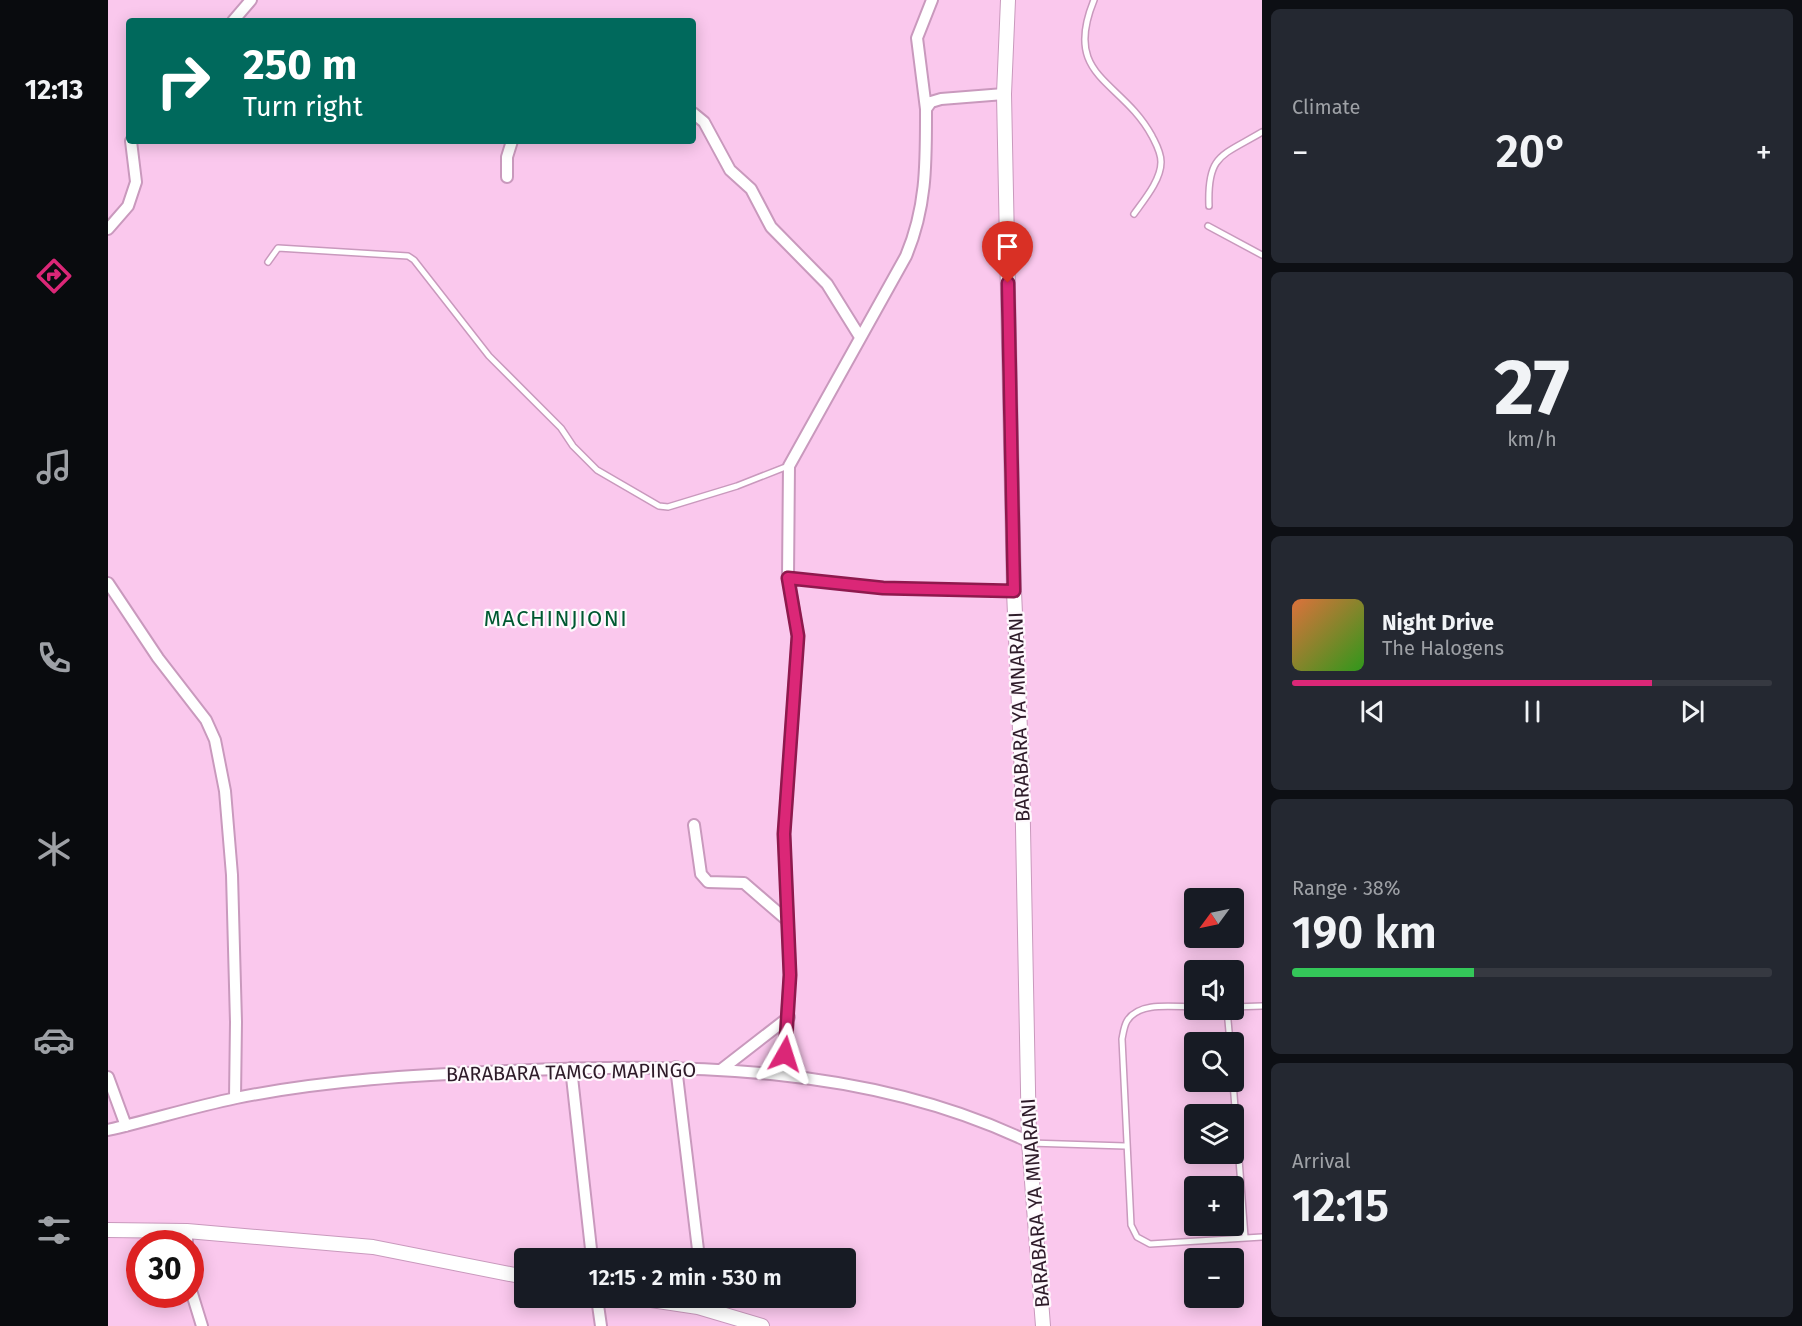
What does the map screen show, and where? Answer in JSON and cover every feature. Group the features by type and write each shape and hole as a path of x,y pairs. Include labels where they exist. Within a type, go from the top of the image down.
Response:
{"street":[{"path":"236,18 251,0"},
{"path":"783,1073 789,1017 784,834 798,636 788,578 789,466 906,256 918,227 926,179 926,109 917,38 932,0"},
{"name":"BARABARA YA MNARANI","path":"1008,0 1004,94 1014,591 1022,776 1029,1142 1043,1326"},
{"path":"926,109 931,102 941,99 1004,94"},
{"path":"696,115 704,122 730,170 751,189 776,234 827,284 860,338"},
{"path":"108,229 128,206 136,182 131,144"},
{"path":"507,177 507,156 511,144"},
{"path":"108,583 158,658 206,720 215,740 225,791 232,875 236,1022 235,1098"},
{"path":"694,825 700,874 708,882 744,883 772,910 788,921"},
{"path":"723,1069 789,1017"},
{"path":"676,1067 698,1248"},
{"name":"BARABARA TAMCO MAPINGO","path":"108,1130 235,1098 350,1080 571,1068 676,1067 783,1073 925,1101 993,1125 1029,1142"},
{"path":"571,1068 591,1248"},
{"path":"108,1077 126,1126"},
{"path":"108,1230 126,1232"},
{"path":"204,1238 374,1247 514,1275"},
{"path":"196,1308 202,1326"},
{"path":"598,1308 601,1326"},
{"path":"715,1308 762,1326"}],"lane":[{"path":"1094,0 1087,16 1083,43 1088,62 1144,122 1158,148 1161,163 1150,191 1134,214"},
{"path":"1209,206 1208,182 1218,158 1262,132"},
{"path":"1208,226 1262,255"},
{"path":"268,262 278,248 408,256 414,260 489,356 561,428 573,446 597,470 659,506 668,507 737,486 789,466"},
{"path":"788,578 883,588 1014,591"},
{"path":"1244,1007 1262,1006"},
{"path":"1184,1007 1153,1007 1135,1013 1126,1022 1122,1039 1125,1146 1131,1225 1137,1237 1150,1244 1262,1237"},
{"path":"1234,1092 1245,1237"},
{"path":"1029,1142 1125,1146"}],"district":[{"name":"MACHINJIONI","path":"556,618"}],"route":[{"path":"785,1054 790,975 784,834 798,636 788,578 883,588 1014,591 1008,283"}]}
